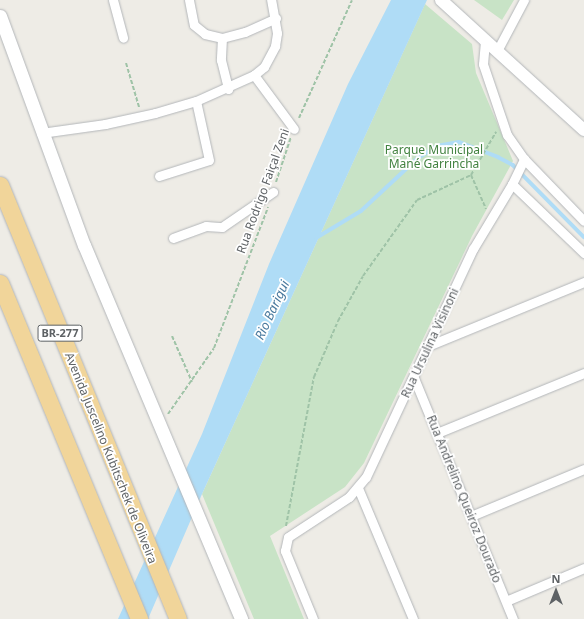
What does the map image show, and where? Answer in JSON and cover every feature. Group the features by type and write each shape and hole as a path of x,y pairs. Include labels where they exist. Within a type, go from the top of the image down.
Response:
{"highway":[{"name":"Avenida Juscelino Kubitschek de Oliveira","path":"0,185 178,619"},
{"name":"BR-277","path":"0,283 139,619"}],"main road":[{"path":"0,16 41,133 84,245 241,619"}],"street":[{"path":"113,0 123,38"},
{"path":"189,0 197,29 205,34 222,38 245,32 276,18"},
{"path":"41,133 105,124 142,116 196,101 228,88 254,75 264,67 275,46 276,18 271,0"},
{"path":"441,0 584,130"},
{"path":"497,51 524,0"},
{"path":"222,38 221,60 228,88"},
{"path":"485,41 483,64 507,135 520,166 584,221"},
{"path":"254,75 294,130"},
{"path":"159,176 209,160 196,101"},
{"name":"Rua Ursulina Visinoni","path":"285,544 292,533 338,504 358,488 374,465 428,346 490,218 512,184 520,166"},
{"path":"512,184 584,254"},
{"path":"173,238 206,226 222,227 273,192"},
{"path":"428,346 584,282"},
{"path":"0,292 12,313"},
{"path":"437,434 584,373"},
{"name":"Rua Andrelino Queiroz Dourado","path":"414,378 513,619"},
{"path":"471,516 584,469"},
{"path":"358,488 413,619"},
{"path":"285,544 288,558 313,619"},
{"path":"506,601 584,568"}],"path":[{"name":"Rua Rodrigo Faiçal Zeni","path":"160,425 192,382 214,348 233,293 261,230 294,130 352,0"},
{"path":"126,63 142,116"},
{"path":"285,544 287,519 314,377 338,321 363,276 417,200 471,175 480,162 489,144"},
{"path":"471,175 490,218"},
{"path":"172,336 192,382"}],"green space":[{"path":"474,0 514,0 502,20"},
{"name":"Parque Municipal Mané Garrincha","path":"425,4 472,44 476,73 513,161 472,236 364,463 345,487 270,536 304,619 254,619 202,494"}],"water":[{"name":"Rio Barigui","path":"391,0 427,0 202,494 148,619 118,619 202,434 269,264 348,84"}],"waterway":[{"path":"316,238 361,211 418,158 437,146 459,142 498,157 513,165 584,237"}]}
